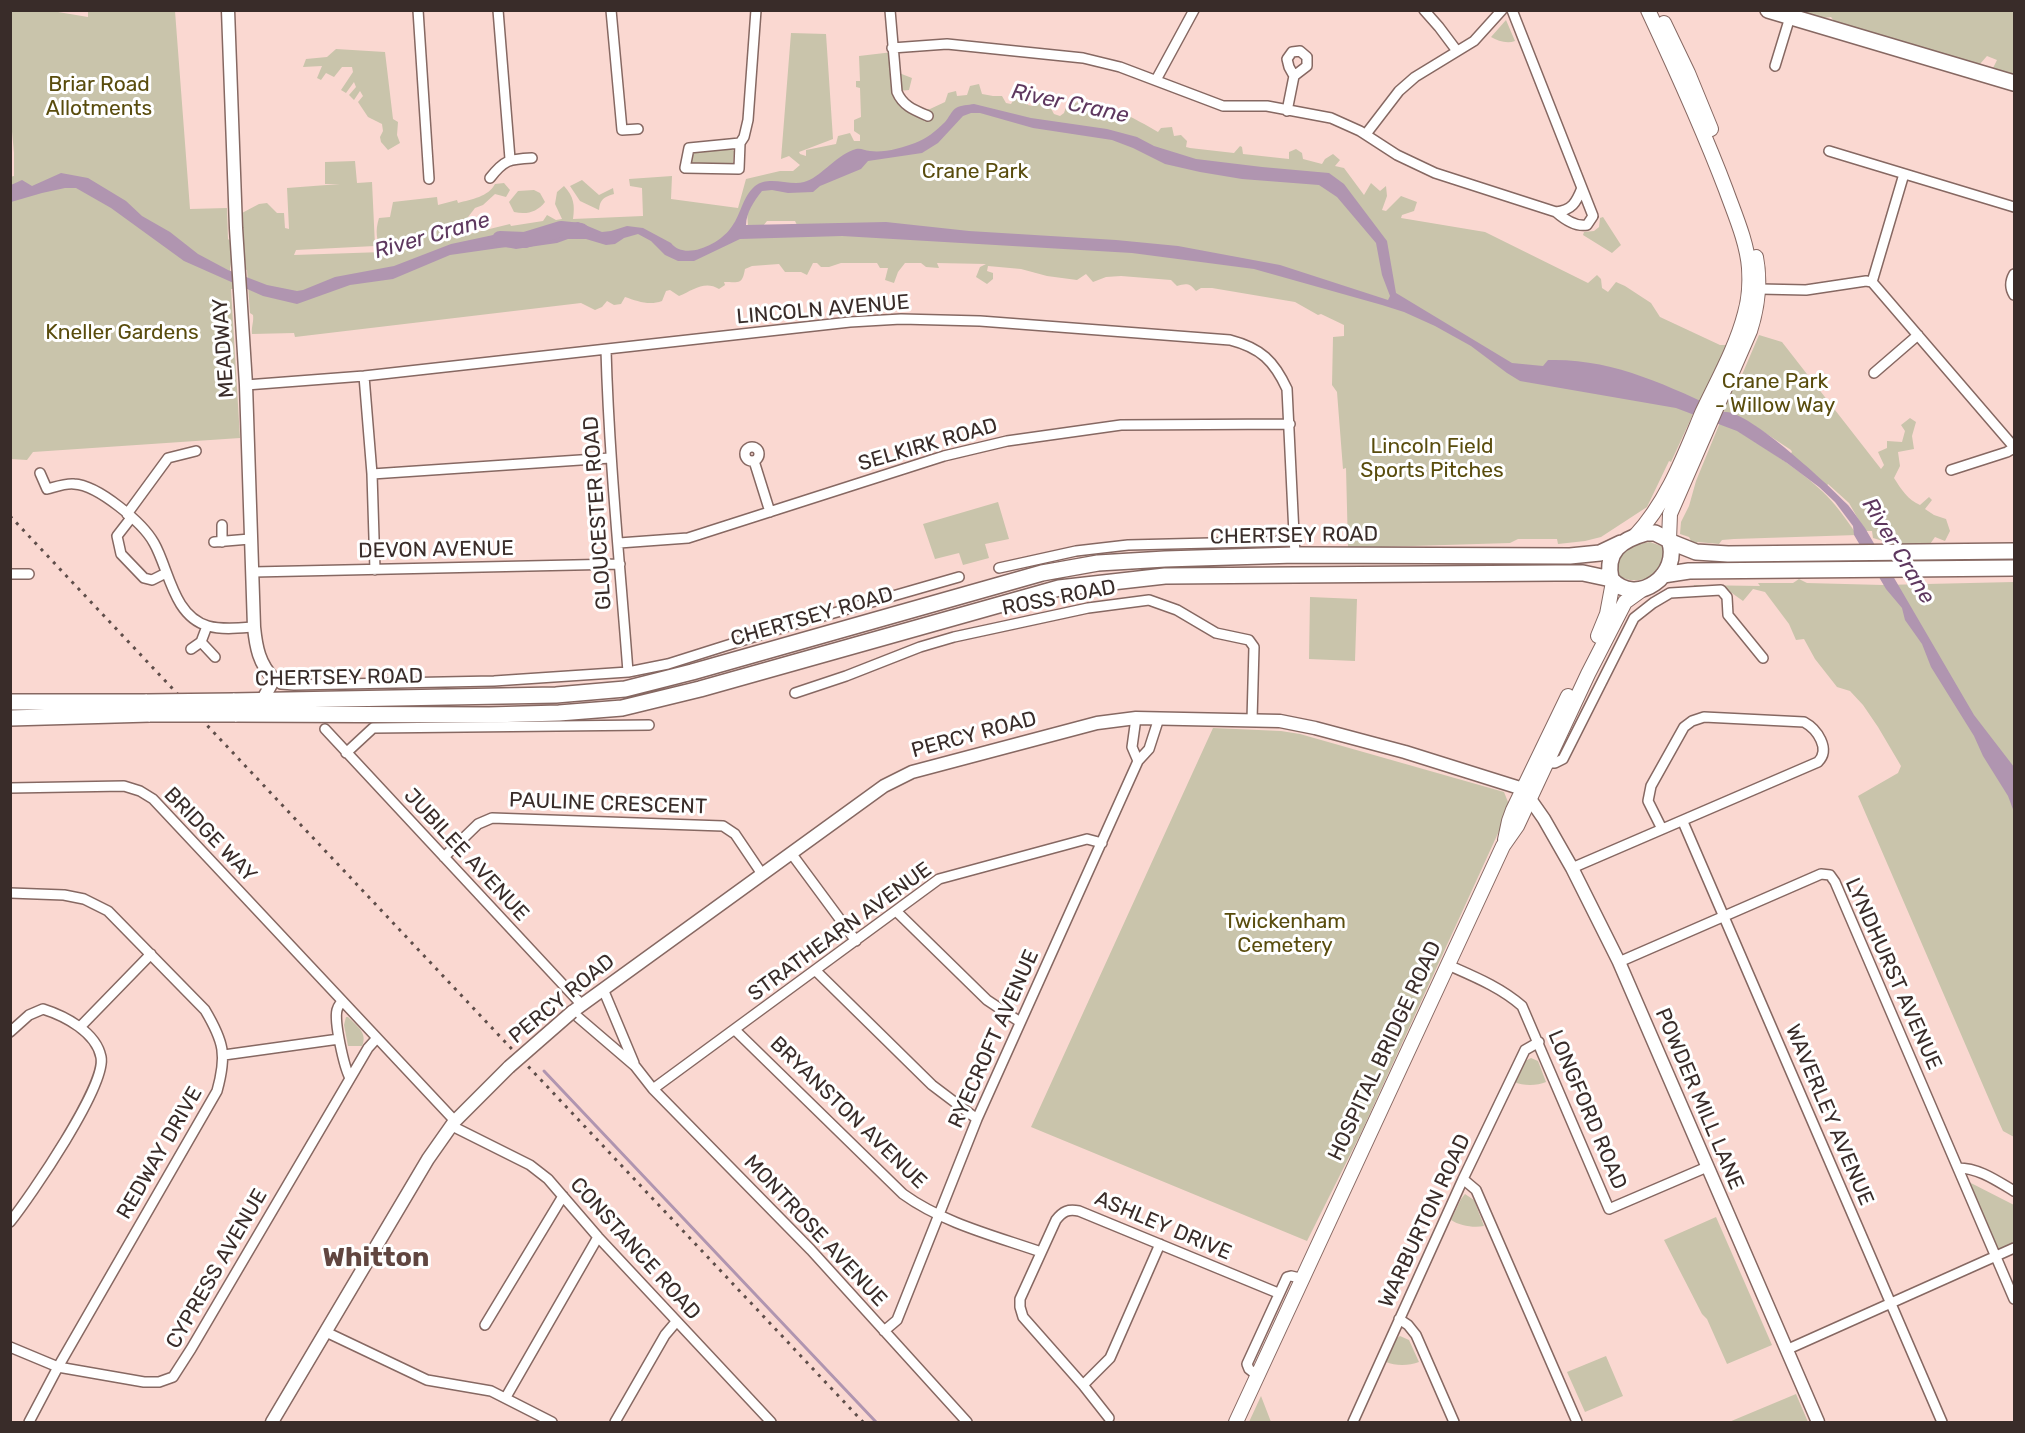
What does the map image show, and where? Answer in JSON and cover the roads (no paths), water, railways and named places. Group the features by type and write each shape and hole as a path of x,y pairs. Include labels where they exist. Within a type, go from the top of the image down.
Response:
{"main road":[{"path":"1648,10 1684,76"},
{"path":"1658,10 1745,244 1754,288 1745,313 1738,347 1700,431 1670,514 1670,541 1673,552 1671,564 1663,575 1643,589 1622,587 1612,580 1611,559 1657,508 1700,431"},
{"path":"1768,10 2014,83"},
{"path":"1628,540 1654,533 1705,554 2014,551"},
{"name":"CHERTSEY ROAD","path":"234,708 262,701 494,688 556,695 625,689 704,669 1042,573 1098,563 1294,548 1570,556 1600,553 1628,540"},
{"path":"1663,575 1689,571 2014,568"},
{"name":"CHERTSEY ROAD","path":"10,702 148,708 489,715 559,713 622,708 700,689 1059,588 1094,583 1164,576 1556,573 1583,573 1612,580"},
{"name":"HOSPITAL BRIDGE ROAD","path":"1236,1422 1505,842 1509,821 1548,763 1596,649 1604,625 1612,580"},
{"name":"HOSPITAL BRIDGE ROAD","path":"1527,794 1596,649 1625,602 1643,589"},
{"name":"CHERTSEY ROAD","path":"10,718 148,708"}],"street":[{"name":"MEADWAY","path":"228,10 246,385 254,627 262,665 274,679"},
{"path":"418,10 429,179"},
{"path":"498,10 510,159"},
{"path":"611,10 622,130 638,129"},
{"path":"740,143 689,148 685,168 739,169 740,143 744,137 748,120 756,10"},
{"path":"890,10 897,92 907,106 928,116"},
{"path":"1156,80 1194,10"},
{"path":"1424,10 1457,51"},
{"path":"1366,134 1399,91 1415,77 1474,40 1502,10"},
{"path":"892,48 947,44 1083,58 1120,67 1223,106 1267,106 1331,118 1366,134 1396,155 1435,173 1556,212 1565,219 1582,226 1587,225 1593,216 1512,10"},
{"path":"1775,66 1790,17"},
{"path":"1287,111 1294,75"},
{"path":"1829,151 2014,207"},
{"path":"490,178 499,166 510,159 532,158"},
{"path":"1872,282 1904,174"},
{"path":"1556,212 1566,211 1573,206 1582,188"},
{"path":"2014,274 2010,287 2014,295"},
{"path":"1754,288 1806,290 1866,280 1872,282 2014,447 2007,453 1952,470"},
{"name":"LINCOLN AVENUE","path":"246,385 364,376 850,322 901,319 980,321 1230,340 1247,344 1267,357 1279,372 1287,389 1294,548"},
{"path":"1874,374 1918,335"},
{"name":"GLOUCESTER ROAD","path":"606,350 610,458 619,543 628,672"},
{"path":"364,376 372,474 375,570"},
{"name":"SELKIRK ROAD","path":"619,543 688,538 944,456 1007,441 1121,425 1290,424"},
{"path":"166,573 152,580 144,578 121,554 117,536 168,459 196,451"},
{"path":"372,474 610,458"},
{"path":"754,461 770,512"},
{"path":"40,473 47,489 74,484 99,494 146,530 156,545 179,602 192,616 207,626 254,627"},
{"path":"222,525 218,542 250,539"},
{"name":"CHERTSEY ROAD","path":"999,568 1076,551 1128,544 1294,548"},
{"name":"DEVON AVENUE","path":"253,572 620,564"},
{"path":"10,574 29,574"},
{"name":"CHERTSEY ROAD","path":"274,679 281,684 294,685 494,688 628,672 668,664 785,627 959,577"},
{"name":"HOSPITAL BRIDGE ROAD","path":"1548,763 1555,763 1563,759 1634,618 1670,592 1721,590 1728,597 1728,615 1763,658"},
{"name":"ROSS ROAD","path":"795,693 920,647 954,637 1088,608 1149,600 1177,610 1215,633 1249,640 1254,647 1252,720"},
{"path":"191,649 201,642 207,626"},
{"path":"201,642 214,657"},
{"path":"1596,649 1612,658"},
{"path":"262,701 274,679"},
{"path":"1572,868 1818,762 1822,758 1823,746 1812,727 1804,722 1704,717 1692,721 1678,735 1651,786 1648,801 1662,829"},
{"path":"1136,718 1132,747 1138,761"},
{"name":"PERCY ROAD","path":"272,1422 428,1159 454,1124 509,1067 577,1008 884,786 912,772 1097,723 1136,718 1159,718 1280,721 1315,728 1423,758 1527,794"},
{"name":"RYECROFT AVENUE","path":"884,1331 897,1320 977,1119 1138,761 1149,749 1159,718"},
{"path":"346,753 373,728 649,725"},
{"name":"JUBILEE AVENUE","path":"325,729 444,857 577,1008"},
{"name":"BRIDGE WAY","path":"10,788 124,786 140,791 153,799 377,1038 454,1124"},
{"name":"POWDER MILL LANE","path":"1527,794 1572,868 1619,962 1818,1422"},
{"name":"PAULINE CRESCENT","path":"444,857 478,824 492,818 723,826 735,834 762,874"},
{"name":"WAVERLEY AVENUE","path":"1683,822 1942,1422"},
{"name":"STRATHEARN AVENUE","path":"653,1089 939,879 1087,839 1102,843"},
{"path":"791,853 856,941"},
{"name":"LYNDHURST AVENUE","path":"1619,962 1821,874 1830,875 1835,882 2014,1299"},
{"name":"REDWAY DRIVE","path":"10,893 64,895 84,899 108,911 205,1010 216,1029 224,1055 218,1091 58,1367 29,1422"},
{"path":"896,911 987,1000 1020,1022"},
{"path":"80,1028 151,954"},
{"name":"LONGFORD ROAD","path":"1448,965 1508,993 1522,1006 1609,1209 1707,1167"},
{"path":"816,971 932,1085 977,1119"},
{"name":"MONTROSE AVENUE","path":"603,989 635,1066"},
{"path":"342,1001 337,1011 339,1039 346,1071 350,1078"},
{"name":"MONTROSE AVENUE","path":"577,1008 811,1250 967,1422"},
{"path":"10,1032 29,1015 43,1009 80,1028 97,1046 102,1059 99,1075 69,1133 10,1222"},
{"name":"BRYANSTON AVENUE","path":"735,1030 903,1194 921,1207 938,1215 1041,1252"},
{"name":"CYPRESS AVENUE","path":"10,1347 58,1367 144,1382 159,1382 173,1377 368,1048 377,1038"},
{"path":"224,1055 339,1039"},
{"name":"WARBURTON ROAD","path":"1353,1422 1463,1179 1525,1050 1539,1042"},
{"name":"CONSTANCE ROAD","path":"454,1124 530,1165 549,1179 598,1237 771,1422"},
{"path":"1958,1168 1980,1172 2014,1191"},
{"path":"1463,1179 1476,1190 1577,1422"},
{"path":"485,1325 563,1196"},
{"name":"ASHLEY DRIVE","path":"1109,1418 1023,1317 1020,1307 1020,1299 1041,1252 1056,1220 1063,1212 1071,1209 1079,1210 1278,1293"},
{"path":"506,1397 598,1237"},
{"path":"1083,1385 1110,1358 1160,1244"},
{"path":"1786,1350 2014,1248"},
{"path":"1258,1376 1249,1369 1247,1364 1278,1293 1287,1277 1304,1279"},
{"path":"1399,1319 1416,1335 1454,1422"},
{"path":"615,1422 665,1335 676,1322"},
{"path":"326,1332 427,1380 490,1391 552,1422"}],"waterway":[{"name":"River Crane","path":"500,239 525,240 561,229 581,231"},
{"path":"544,1071 876,1422"}],"railway":[{"path":"10,516 863,1422"}],"district":[{"name":"Whitton","path":"376,1258"}],"park label":[{"name":"Briar Road Allotments","path":"99,97"},
{"name":"Crane Park","path":"975,172"},
{"name":"Kneller Gardens","path":"122,333"},
{"name":"Crane Park - Willow Way","path":"1775,394"},
{"name":"Lincoln Field Sports Pitches","path":"1432,459"},
{"name":"Twickenham Cemetery","path":"1285,934"}]}
